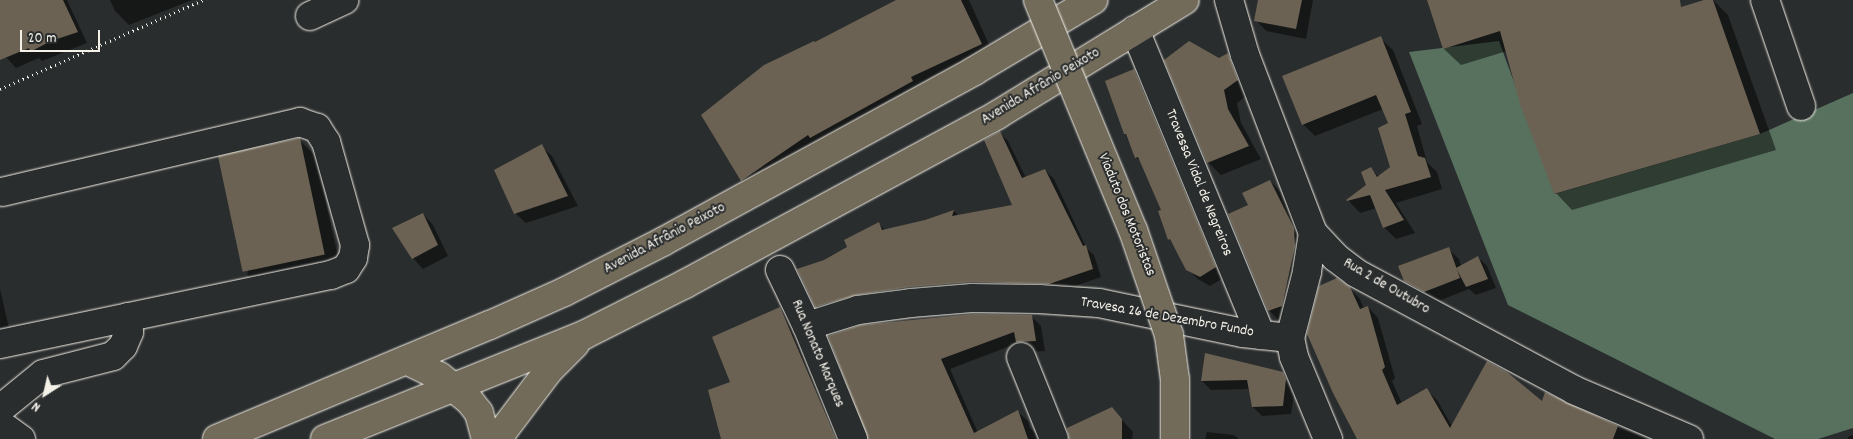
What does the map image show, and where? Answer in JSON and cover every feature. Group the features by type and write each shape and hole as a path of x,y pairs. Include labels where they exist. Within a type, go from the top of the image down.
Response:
{"main road":[{"name":"Viaduto dos Motoristas","path":"1038,0 1133,230 1166,326 1175,380 1174,439"},
{"name":"Avenida Afrânio Peixoto","path":"217,439 555,295 664,241 974,71 1093,0"},
{"name":"Avenida Afrânio Peixoto","path":"325,439 584,335 685,284 997,115 1185,0"},
{"path":"497,439 548,370 584,335"},
{"path":"406,360 455,387 469,400 479,413 486,439"},
{"path":"337,439 362,436 376,439"}],"street":[{"path":"310,16 345,0"},
{"name":"Rua 2 de Outubro","path":"1229,0 1245,55 1313,233 1334,257 1356,273 1574,390 1689,439"},
{"path":"1765,0 1801,106"},
{"name":"Travessa Vidal de Negreiros","path":"1135,30 1261,335"},
{"path":"0,344 331,274 346,269 353,258 355,245 326,142 316,128 300,122 2,192"},
{"path":"1313,233 1307,272 1290,338 1294,357 1328,439"},
{"name":"Rua Nonato Marques","path":"780,270 807,326 853,439"},
{"name":"Travesa 26 de Dezembro Fundo","path":"807,326 858,310 911,303 972,298 1039,299 1100,303 1261,335 1290,338"},
{"path":"6,425 43,374 113,356 123,346 129,332 128,317"},
{"path":"1021,356 1054,439"}],"path":[{"path":"0,89 203,0"}],"green space":[{"path":"1499,41 1555,194 1760,134 1853,93 1853,428 1818,439 1775,439 1508,305 1409,52"}],"building":[{"path":"0,0 63,0 78,32 51,41 30,52 29,48 0,60"},
{"path":"896,0 961,0 982,44 911,77 913,81 810,138 808,135 741,181 701,115 764,65 815,42"},
{"path":"1258,0 1302,0 1296,29 1254,21"},
{"path":"1427,0 1680,0 1681,7 1704,0 1713,0 1760,134 1554,194 1520,104 1500,31 1443,49"},
{"path":"1381,36 1411,112 1405,114 1418,156 1425,158 1431,177 1385,190 1404,220 1383,228 1370,195 1346,200 1366,185 1361,172 1371,167 1377,177 1390,167 1378,128 1388,123 1376,95 1302,125 1282,76"},
{"path":"1189,41 1219,58 1228,53 1238,80 1224,90 1228,109 1249,146 1207,163 1164,60"},
{"path":"1134,69 1216,267 1200,277 1186,270 1170,239 1168,240 1158,211 1161,210 1138,157 1135,158 1126,134 1124,134 1105,81"},
{"path":"1000,131 1022,178 1045,169 1083,246 1086,245 1093,269 1049,284 972,282 910,287 856,295 815,307 797,269 824,260 847,247 844,240 879,222 882,230 925,220 954,210 952,216 1012,205 984,140"},
{"path":"300,138 325,254 243,272 218,155"},
{"path":"542,144 568,196 514,214 494,170"},
{"path":"1270,180 1294,228 1295,246 1282,306 1268,311 1228,214 1248,205 1242,193"},
{"path":"423,213 438,245 412,259 392,228"},
{"path":"1449,247 1460,278 1424,292 1404,281 1398,266"},
{"path":"1478,256 1488,279 1466,287 1456,268"},
{"path":"1337,278 1350,287 1360,309 1368,306 1385,367 1382,370 1397,405 1427,388 1450,428 1487,361 1507,372 1542,401 1545,392 1618,426 1613,439 1357,439 1333,393 1307,334 1319,286"},
{"path":"780,307 836,439 721,439 708,390 730,382 712,337"},
{"path":"973,314 1032,315 1036,341 1016,342 1014,332 941,359 974,433 1018,410 1028,439 868,439 828,336 861,325"},
{"path":"1205,353 1283,372 1286,379 1283,406 1252,407 1247,380 1201,381"},
{"path":"1112,407 1122,419 1122,439 1069,439 1067,428"}]}
